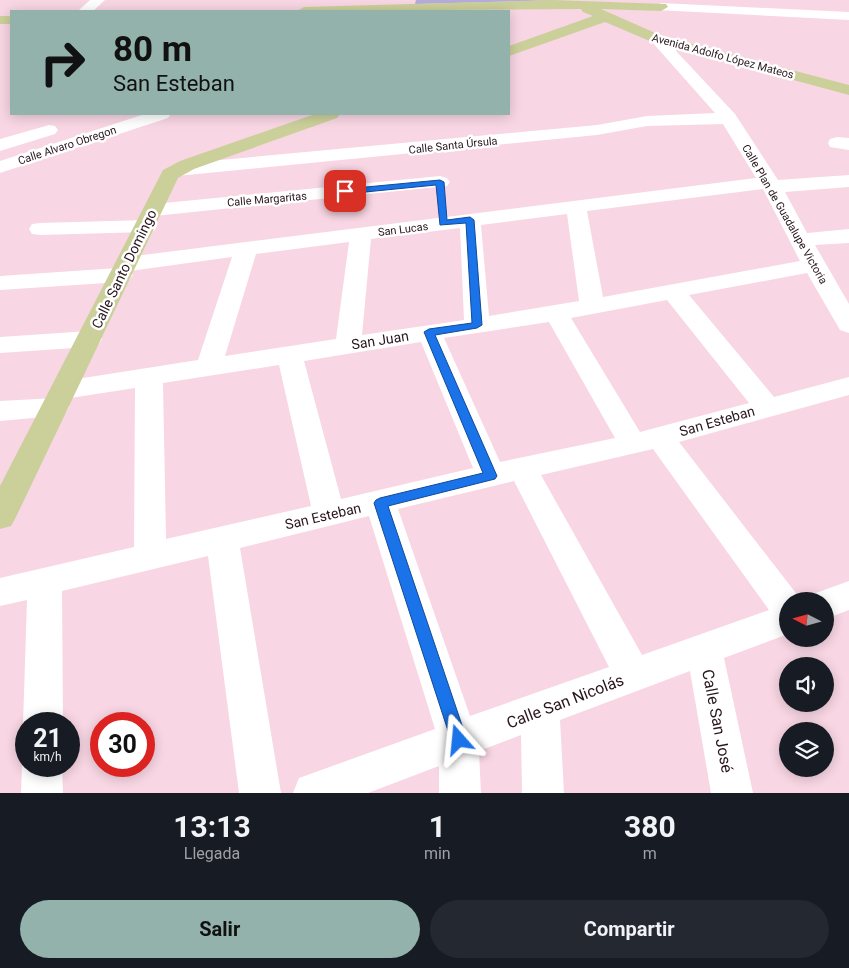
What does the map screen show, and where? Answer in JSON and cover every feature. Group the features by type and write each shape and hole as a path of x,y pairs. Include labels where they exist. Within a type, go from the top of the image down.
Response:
{"main road":[{"path":"495,10 580,4"},
{"path":"416,10 580,4 667,12"},
{"name":"Avenida Adolfo López Mateos","path":"580,4 604,17 663,41 849,90"},
{"path":"510,51 604,17"},
{"path":"177,170 329,115"},
{"name":"Calle Santo Domingo","path":"0,517 150,218 170,174 177,170"}],"street":[{"path":"87,10 98,0"},
{"path":"663,41 676,36 667,12 754,5 849,16"},
{"name":"Calle Plan de Guadalupe Victoria","path":"663,41 729,118 771,184 814,265 849,325"},
{"name":"Calle Alvaro Obregon","path":"0,167 152,115"},
{"name":"Calle Santa Úrsula","path":"177,170 436,147 597,130 636,122 729,118"},
{"path":"0,145 49,130"},
{"path":"436,147 441,203"},
{"name":"San Lucas","path":"0,283 124,270 246,249 361,234 441,203 470,220 771,184 849,181"},
{"name":"Calle Margaritas","path":"40,229 150,218 441,203"},
{"path":"576,206 592,306"},
{"path":"470,220 477,325"},
{"path":"348,346 361,234"},
{"path":"802,240 849,236"},
{"path":"210,367 246,249"},
{"name":"San Juan","path":"0,410 59,399 149,376 592,306 814,265"},
{"path":"673,292 767,407"},
{"path":"556,312 646,440 779,597"},
{"path":"429,332 491,476"},
{"path":"0,344 89,339"},
{"path":"290,355 329,514"},
{"path":"149,376 150,556"},
{"name":"San Esteban","path":"0,592 646,440 849,386"},
{"path":"522,468 633,675"},
{"path":"380,503 459,740 460,793"},
{"path":"222,540 260,793"},
{"path":"43,712 46,582"},
{"path":"834,601 849,595"},
{"name":"Calle San Nicolás","path":"314,793 779,621"},
{"name":"Calle San José","path":"704,649 732,793"},
{"path":"540,711 542,793"},
{"path":"42,777 42,793"}],"shaded area":[{"path":"416,0 563,0 415,4"}],"route":[{"path":"345,191 440,182 443,224 470,220 477,325 429,332 491,476 380,503 459,740"}]}
